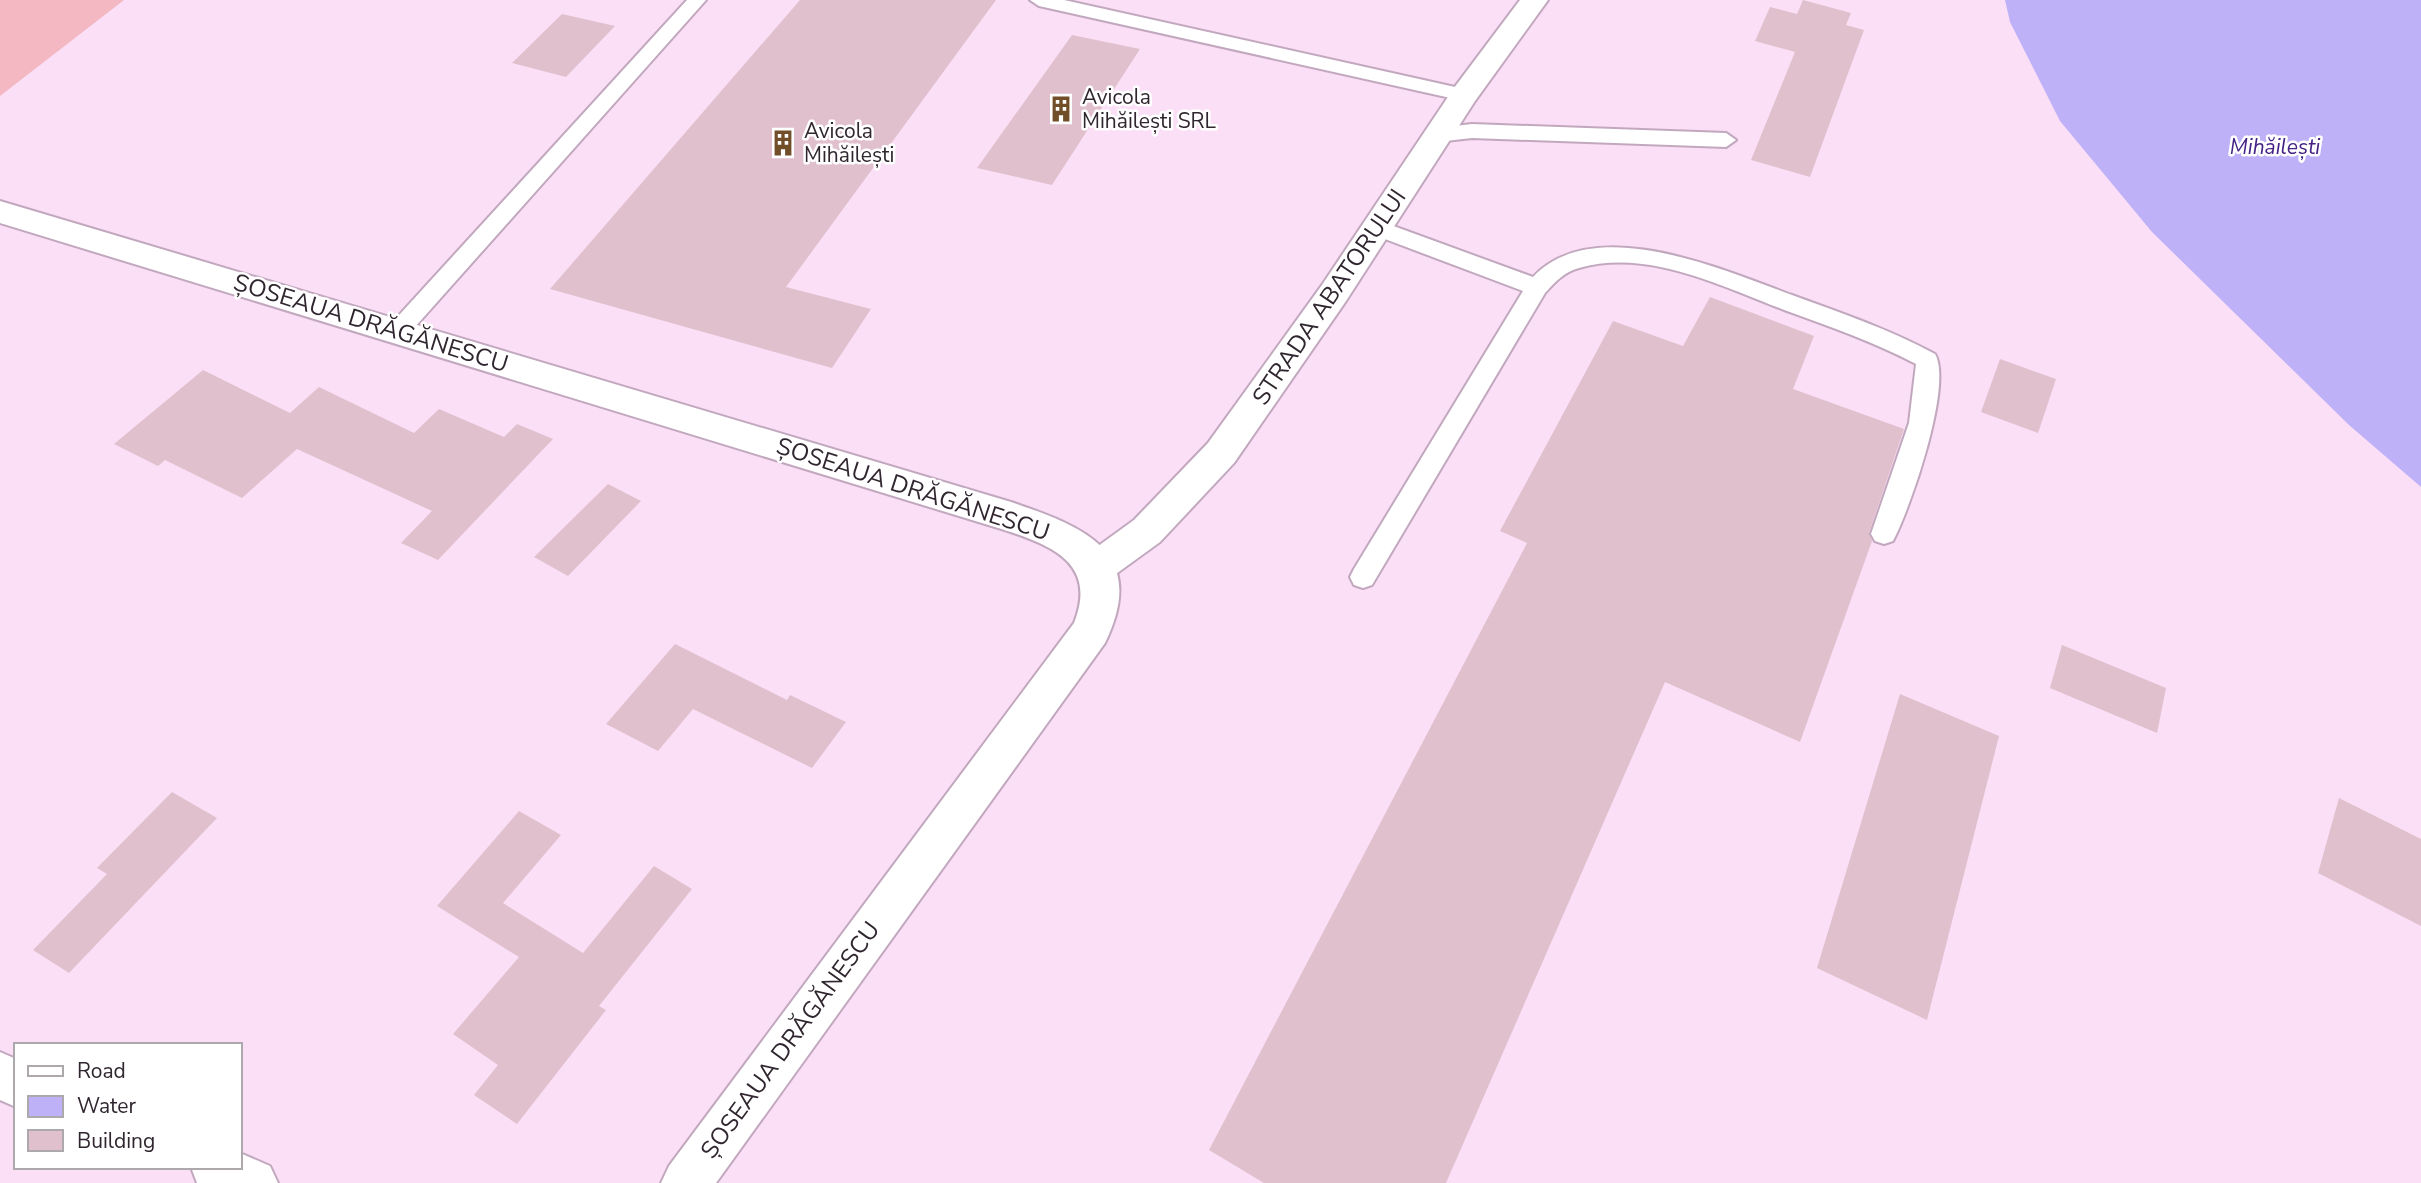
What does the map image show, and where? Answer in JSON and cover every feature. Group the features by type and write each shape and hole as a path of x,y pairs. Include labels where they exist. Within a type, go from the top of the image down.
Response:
{"main road":[{"name":"STRADA ABATORULUI","path":"1096,568 1147,531 1221,453 1377,228 1464,95 1534,0"},
{"name":"ȘOSEAUA DRĂGĂNESCU","path":"0,212 1051,531 1081,548 1096,568 1102,598 1091,631 686,1183"},
{"path":"220,1169 253,1183"}],"lane":[{"path":"398,331 697,0"},
{"path":"1040,1 1464,95"},
{"path":"1437,135 1472,131 1726,140"},
{"path":"1377,228 1536,287"},
{"path":"1363,577 1536,287 1557,268 1629,255 1666,258 1889,340 1927,360 1930,379 1924,406 1884,534"}],"shaded area":[{"path":"0,0 124,0 0,96"}],"water":[{"name":"Mihăilești","path":"2005,0 2421,0 2421,487 2349,425 2152,232 2060,121 2010,22"}],"building":[{"name":"Avicola Mihăilești","path":"800,0 996,0 786,287 871,309 832,368 550,289"},
{"path":"1803,0 1851,13 1846,25 1864,30 1810,177 1751,160 1795,52 1755,41 1770,7 1797,14"},
{"path":"562,14 615,26 566,77 512,63"},
{"name":"Avicola Mihăilești SRL","path":"1072,35 1140,49 1052,185 977,168"},
{"path":"1710,297 1814,336 1793,389 1904,429 1869,533 1872,541 1800,742 1665,682 1446,1183 1264,1183 1209,1150 1527,543 1500,531 1613,321 1683,346"},
{"path":"2000,359 2056,379 2038,433 1981,412"},
{"path":"203,370 290,413 319,387 414,433 439,409 504,437 517,424 553,439 438,560 401,543 432,511 297,449 242,498 165,460 158,466 114,444"},
{"path":"608,484 641,501 568,576 534,557"},
{"path":"675,644 787,700 790,695 846,722 812,768 693,709 658,751 606,724"},
{"path":"2062,645 2166,688 2157,733 2050,688"},
{"path":"1900,694 1999,736 1927,1020 1817,968"},
{"path":"172,792 217,818 69,973 33,950 107,874 97,868"},
{"path":"2339,798 2421,839 2421,926 2318,873"},
{"path":"519,811 561,835 503,903 583,953 654,866 692,889 599,1006 606,1010 517,1124 474,1095 498,1065 453,1034 519,957 437,906"}],"place":[{"name":"Avicola Mihăilești SRL","path":"1061,109"},
{"name":"Avicola Mihăilești","path":"783,143"}]}
